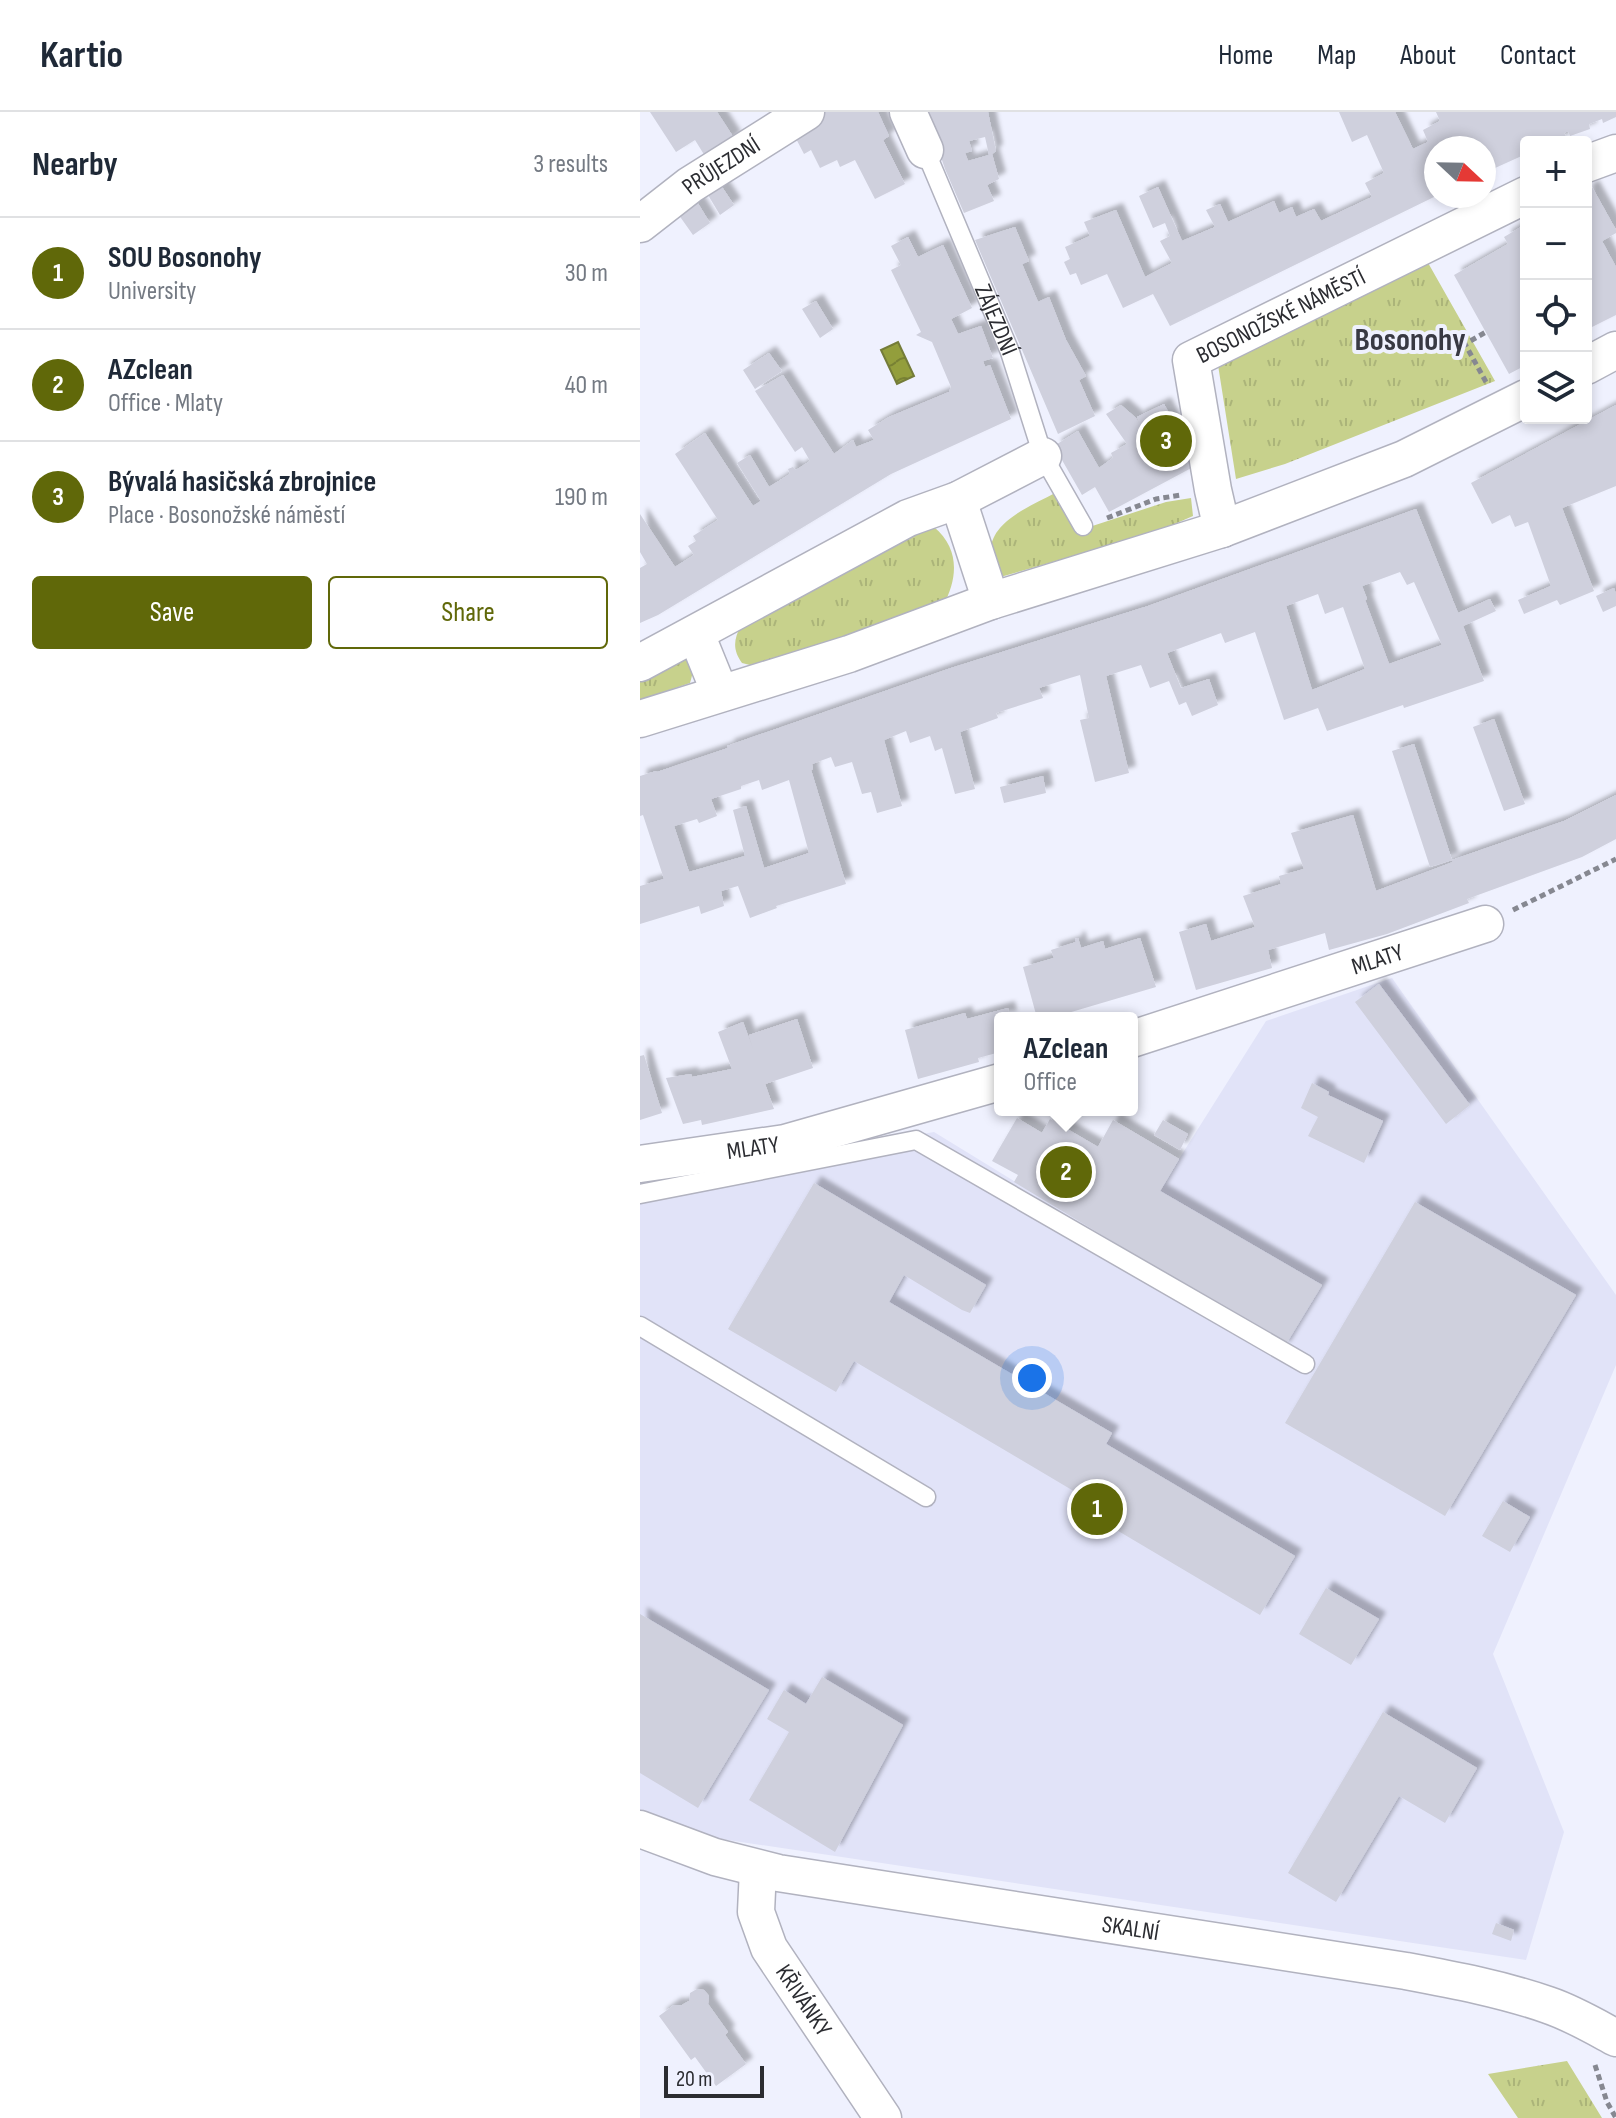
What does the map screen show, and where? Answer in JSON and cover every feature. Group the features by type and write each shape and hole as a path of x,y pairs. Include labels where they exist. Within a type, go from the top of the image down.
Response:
{"street":[{"name":"PRŮJEZDNÍ","path":"640,224 690,185 806,112"},
{"name":"ZÁJEZDNÍ","path":"908,112 925,150"},
{"path":"1592,162 1616,153"},
{"name":"BOSONOŽSKÉ NÁMĚSTÍ","path":"1222,529 1191,360 1520,198"},
{"path":"1592,363 1616,350"},
{"path":"640,719 849,654 991,601 1222,529 1404,459 1514,404"},
{"path":"640,663 908,518 958,500 1043,456"},
{"path":"958,500 991,601"},
{"path":"696,634 720,693"},
{"name":"MLATY","path":"1138,1037 1485,924"},
{"name":"MLATY","path":"640,1164 785,1143 994,1084"},
{"name":"SKALNÍ","path":"640,1829 690,1849 758,1869 815,1880 1482,1985 1550,2005 1616,2038"},
{"name":"KŘIVÁNKY","path":"758,1869 756,1912 769,1948 883,2118"}],"lane":[{"name":"ZÁJEZDNÍ","path":"925,150 1010,352 1043,456 1083,526"},
{"path":"640,1194 916,1140 1305,1364"},
{"path":"640,1326 926,1497"}],"path":[{"path":"1486,332 1465,344 1514,404"},
{"path":"1083,526 1156,499"},
{"path":"1485,924 1616,859"}],"shaded area":[{"path":"1392,978 1616,1295 1616,1365 1493,1654 1564,1832 1526,1960 708,1837 640,1810 640,1183 934,1132 1125,1249 1266,1021"}],"green space":[{"path":"1427,261 1495,381 1285,464 1236,479 1218,365"},
{"path":"1055,493 1077,531 1166,502 1191,498 1193,516 1154,533 997,578 991,561 995,535 1014,515"},
{"path":"934,527 948,545 954,564 952,585 943,606 758,667 742,663 735,644 741,625 900,533"},
{"path":"683,655 692,667 690,683 640,700 640,672"},
{"path":"1567,2061 1602,2118 1518,2118 1488,2074"}],"water":[{"path":"898,342 914,376 897,384 881,350"}],"building":[{"path":"650,112 717,112 734,138 708,161 695,140 676,152"},
{"path":"825,112 878,112 889,136 883,140 905,184 875,199 855,160 840,167 837,160 820,168 811,150 804,154 791,129"},
{"path":"926,112 988,112 996,151 992,154 999,179 987,185 994,201 964,213","holes":["985,137 989,155 968,161 965,153 972,151 969,141"]},
{"path":"1339,112 1395,112 1413,149 1424,144 1424,202 1170,326 1153,294 1123,308 1107,274 1081,285 1076,273 1070,275 1064,262 1070,259 1065,247 1090,236 1084,222 1116,210 1145,277 1172,263 1160,241 1170,236 1165,223 1153,228 1139,196 1158,187 1182,241 1215,227 1206,210 1220,204 1228,222 1274,201 1279,213 1292,207 1296,217 1314,209 1321,221 1372,197 1365,183 1384,173 1367,135 1352,142"},
{"path":"1436,112 1616,112 1616,117 1603,123 1602,119 1589,124 1590,129 1570,136 1568,131 1564,133 1566,136 1520,136 1520,157 1496,168 1496,136 1426,136 1423,130 1440,121"},
{"path":"718,181 734,205 720,215 705,190"},
{"path":"1592,187 1616,230 1602,241 1616,267 1616,315 1592,327"},
{"path":"694,197 710,223 693,235 676,211"},
{"path":"1015,227 1029,261 1022,264 1038,302 1049,297 1066,340 1086,376 1079,380 1095,416 1058,434 975,240"},
{"path":"1520,228 1520,368 1509,374 1454,275 1508,244 1504,237"},
{"path":"908,237 918,257 943,245 972,308 951,319 958,334 981,326 993,358 983,361 985,367 990,365 1011,419 891,474 640,623 640,568 647,564 640,552 640,514 675,567 694,555 688,546 696,541 693,536 718,520 675,454 705,433 753,506 761,501 737,463 750,455 769,487 790,474 788,469 793,467 796,470 810,461 802,447 795,452 755,391 783,375 834,454 853,440 856,447 874,440 868,430 889,417 949,392 951,387 932,342 916,335 921,332 891,270 901,265 891,246"},
{"path":"816,301 833,329 820,338 802,309"},
{"path":"769,353 782,371 755,389 743,370"},
{"path":"1164,404 1197,465 1109,512 1095,487 1082,495 1054,446 1078,431 1099,468 1113,458 1111,453 1127,444 1106,414 1121,405 1140,425 1137,417"},
{"path":"1616,405 1616,486 1562,508 1594,591 1560,605 1557,600 1524,614 1518,600 1551,586 1528,522 1515,527 1510,515 1492,524 1471,483 1581,424 1592,424 1592,418"},
{"path":"1416,509 1458,613 1490,599 1496,611 1463,626 1484,681 1327,731 1318,708 1284,720 1255,632 1225,643 1221,633 1167,653 1181,688 1209,679 1218,705 1192,716 1186,702 1179,705 1169,681 1150,688 1141,665 1106,676 1129,773 1095,782 1080,720 1089,718 1080,675 1039,688 1043,698 996,713 998,718 960,732 975,789 955,794 942,748 935,751 930,736 910,743 906,731 884,740 902,806 877,813 871,792 862,794 852,762 835,767 831,757 812,764 811,770 846,884 776,906 750,918 738,886 721,891 724,906 701,914 699,906 640,924 640,886 664,879 643,815 640,816 640,776 728,748 951,668 1148,606","holes":["1400,572 1407,585 1414,582 1442,645 1389,664 1362,586","1318,594 1325,614 1343,607 1365,669 1312,690 1286,606","759,780 762,790 789,780 809,853 764,868 746,806 733,810 745,856 689,872 674,826 697,819 699,823 717,816 711,799 741,789 741,786"]},
{"path":"1614,588 1616,606 1603,612 1596,596"},
{"path":"1494,719 1525,804 1504,811 1473,727"},
{"path":"1414,744 1452,860 1430,867 1392,751"},
{"path":"1043,776 1046,793 1004,803 1000,787"},
{"path":"1616,795 1616,839 1582,857 1467,899 1469,903 1387,934 1329,950 1325,933 1268,950 1272,968 1196,990 1179,932 1206,924 1211,941 1255,927 1243,896 1281,884 1279,876 1304,869 1291,833 1353,815 1376,891 1452,860 1564,821"},
{"path":"1078,938 1081,948 1103,941 1105,949 1140,938 1156,987 1071,1012 1035,1012 1023,967 1054,958 1051,950 1076,942"},
{"path":"1379,984 1470,1105 1446,1124 1355,1002"},
{"path":"1008,1008 1009,1012 994,1012 994,1054 978,1058 979,1062 918,1079 905,1030 965,1013 967,1019"},
{"path":"797,1019 813,1068 765,1084 774,1109 702,1125 701,1120 683,1124 666,1078 691,1074 692,1077 732,1069 718,1032 743,1022 753,1049 749,1035"},
{"path":"644,1055 662,1113 640,1120 640,1056"},
{"path":"1312,1083 1329,1092 1328,1095 1383,1121 1364,1163 1308,1136 1318,1117 1301,1108"},
{"path":"1017,1118 1042,1133 1050,1119 1098,1147 1113,1120 1179,1159 1160,1191 1322,1285 1283,1349 1121,1256 1125,1249 1014,1182 1018,1175 992,1161"},
{"path":"1163,1120 1188,1134 1180,1150 1154,1135"},
{"path":"814,1183 986,1285 970,1313 904,1275 889,1302 1112,1433 1106,1444 1295,1556 1260,1615 1071,1503 1077,1493 854,1361 836,1392 728,1329"},
{"path":"1415,1202 1576,1295 1445,1516 1285,1423"},
{"path":"1503,1501 1530,1517 1510,1552 1482,1536"},
{"path":"1326,1588 1379,1619 1351,1665 1299,1634"},
{"path":"640,1614 769,1690 698,1808 640,1773"},
{"path":"822,1677 903,1725 835,1852 749,1800 789,1732 767,1719 784,1690 806,1704"},
{"path":"1383,1712 1477,1768 1445,1823 1399,1796 1336,1902 1288,1873"},
{"path":"1496,1923 1514,1930 1511,1941 1492,1934"},
{"path":"697,1989 704,1990 709,1996 708,2004 746,2064 716,2086 695,2057 691,2060 659,2016 674,2005 689,2001 690,1993"}],"place":[{"name":"Bývalá hasičská zbrojnice","path":"1166,441"},
{"name":"AZclean","path":"1066,1172"},
{"name":"SOU Bosonohy","path":"1097,1509"}],"district":[{"name":"Bosonohy","path":"1410,339"}]}
